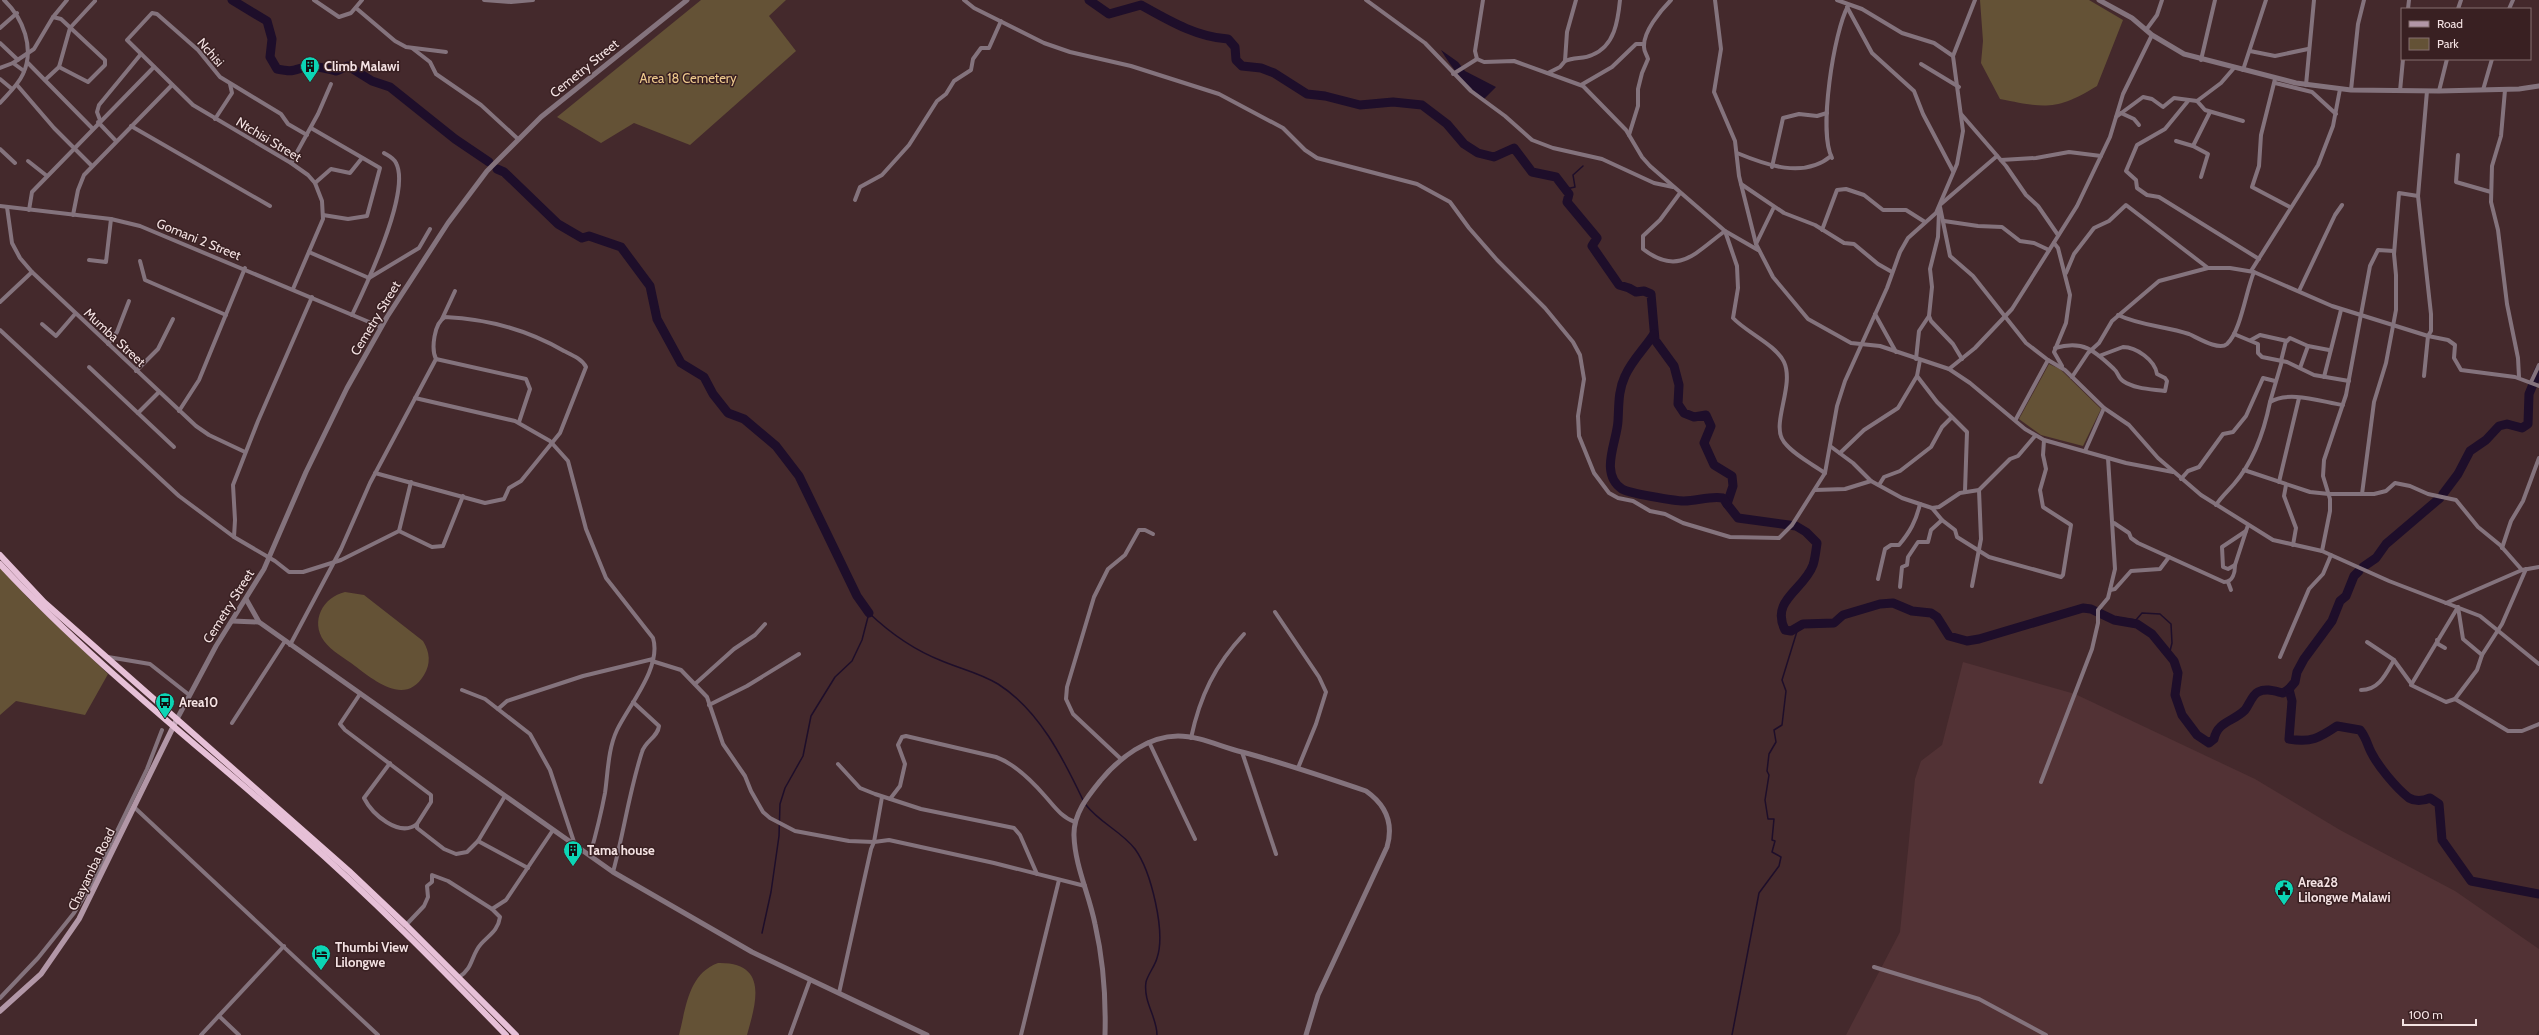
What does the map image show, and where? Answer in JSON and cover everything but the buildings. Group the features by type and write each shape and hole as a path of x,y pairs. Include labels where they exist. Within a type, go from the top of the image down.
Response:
{"highway":[{"path":"0,555 44,602 177,719 406,925 516,1035"},
{"path":"0,564 73,638 378,905 506,1035"}],"main road":[{"name":"Chayamba Road","path":"0,1011 41,974 67,939 89,902 177,719"}],"street":[{"path":"0,103 16,85 27,62 24,29 16,13 4,0"},
{"path":"0,68 18,60 36,46 53,17 67,0"},
{"path":"314,0 339,17 347,16 362,0"},
{"path":"484,0 511,2 533,0"},
{"name":"Cemetry Street","path":"177,719 188,694 270,558 333,415 381,327 460,206 487,171 518,139 566,96 687,0"},
{"path":"964,0 1044,43 1070,52 1131,66 1219,94 1283,128 1306,150 1317,158 1417,184 1450,202 1469,228 1505,269 1537,300 1578,349 1584,379 1578,416 1579,436 1601,486 1618,498 1633,501 1650,511 1665,514 1683,523 1730,537 1767,539 1779,538 1784,534 1815,490 1825,473 1836,406 1851,363 1862,344 1908,238 1940,206 1998,156"},
{"path":"1366,0 1425,43 1453,74 1479,99 1505,116 1532,140 1553,148 1602,159 1654,183 1673,187"},
{"path":"1477,59 1475,51 1483,0"},
{"path":"1547,73 1560,67 1565,61 1567,32 1576,1 1580,0"},
{"path":"1565,61 1593,56 1600,50 1615,32 1620,0"},
{"path":"1629,134 1638,106 1638,89 1642,73 1648,59 1644,44 1653,24 1670,0"},
{"path":"1715,0 1721,49 1714,92 1735,141 1741,183 1756,244 1773,277 1808,319 1851,342 1896,352 1949,369 2016,419 2035,436 2044,440 2108,458 2173,472"},
{"path":"1838,0 1865,11 1902,33 1934,43 1953,56"},
{"path":"1840,453 1864,430 1887,413 1895,411 1917,376 1919,331 1929,316 1932,287 1930,270 1938,237 1940,206 1954,171 1962,141 1959,87 1953,56 1976,0"},
{"path":"2146,30 2156,15 2162,0"},
{"path":"2201,60 2215,0"},
{"path":"2243,70 2266,0"},
{"path":"2306,85 2308,49 2314,0"},
{"path":"2351,90 2358,24 2364,0"},
{"path":"2102,1 2132,18 2152,35 2177,50 2201,60 2243,70 2312,92 2336,114"},
{"path":"45,80 59,67 70,28 95,2"},
{"path":"1737,153 1772,167 1803,169 1832,157 1828,143 1827,113 1832,60 1841,18 1848,5"},
{"path":"1848,5 1852,20 1872,53 1914,91 1923,114 1954,171"},
{"path":"356,8 395,41 412,48 430,62 436,74 481,104 518,139"},
{"path":"0,28 16,13"},
{"name":"Nchisi","path":"127,40 152,13 157,14 198,50 220,77 281,114 288,124 307,135"},
{"path":"53,17 61,19 105,60 105,65 88,82 59,67"},
{"path":"855,200 860,187 882,175 908,145 937,101 946,94 954,81 971,70 973,58 981,48 989,48 1001,21"},
{"path":"1949,369 1962,359 2005,317 2054,243 2083,194 2101,156 2123,94 2152,35"},
{"name":"Ntchisi Street","path":"127,40 193,105 291,164 308,175 315,183 321,196 323,215 293,289"},
{"path":"0,43 18,60"},
{"path":"1581,85 1612,67 1636,44 1644,44"},
{"path":"412,48 446,52"},
{"path":"2250,51 2275,56 2308,49"},
{"path":"116,141 99,121 97,112 99,105 141,54"},
{"path":"1453,74 1477,59"},
{"path":"1477,59 1484,62 1514,61 1581,85 1629,134 1642,157 1673,187 1724,231 1760,252"},
{"path":"2400,91 2402,60"},
{"path":"2439,91 2447,60"},
{"path":"2483,90 2492,60"},
{"path":"13,62 24,71"},
{"path":"27,62 92,128"},
{"path":"1921,64 1959,87"},
{"path":"29,210 32,192 92,128 154,67"},
{"path":"2116,117 2143,97 2152,99 2163,107 2174,98 2197,101 2221,83 2234,68"},
{"path":"0,79 12,90"},
{"path":"2275,81 2351,90 2400,91 2505,90 2539,86"},
{"path":"2275,81 2261,135 2259,166 2252,187 2290,207"},
{"path":"215,119 232,92 230,83"},
{"path":"291,164 311,128 330,84"},
{"path":"16,85 92,166"},
{"path":"73,215 78,190 92,166 172,85"},
{"path":"2118,315 2149,326 2188,334 2219,346 2226,345 2234,334 2252,272 2290,207 2318,165 2329,139 2336,114 2340,89"},
{"path":"2505,90 2501,136 2492,166 2491,210 2498,230 2508,304 2518,358 2519,378"},
{"path":"2424,376 2431,314 2418,196 2427,91"},
{"path":"2188,101 2165,129 2137,145 2126,171 2136,180 2137,188 2142,193 2159,197 2259,259"},
{"path":"2197,101 2200,107 2210,112 2243,121"},
{"path":"2194,146 2210,112"},
{"path":"1772,167 1783,118 1799,114 1817,116 1827,113"},
{"path":"1961,113 1998,156 2058,235"},
{"path":"2121,113 2134,119 2139,125"},
{"path":"131,126 270,206"},
{"path":"311,128 380,168 367,216 348,219 323,215"},
{"path":"2176,141 2194,146 2208,154 2201,177"},
{"path":"0,149 15,163"},
{"path":"2001,160 2036,158 2068,152 2101,156"},
{"path":"352,315 384,247 399,184 396,162 384,153"},
{"path":"2458,155 2456,182 2491,192"},
{"path":"315,183 331,169 350,173 362,158"},
{"path":"28,161 48,176"},
{"path":"1741,183 1774,207 1822,230 1844,243 1854,244 1878,264 1892,272"},
{"path":"1822,230 1830,213 1837,190 1842,189 1864,195 1883,210 1906,210 1925,222"},
{"path":"2362,494 2374,402 2386,363 2392,326 2396,290 2394,251 2399,192 2418,196"},
{"path":"1680,193 1660,220 1643,236 1643,249 1650,254 1675,263 1690,259 1724,231"},
{"path":"2066,273 2073,262 2074,254 2094,228 2112,219 2126,205 2208,268"},
{"path":"2299,291 2335,214 2342,205"},
{"name":"Gomani 2 Street","path":"0,206 112,219 155,231 381,327"},
{"path":"1940,206 1944,221 1945,238 1950,256 1973,276 2026,343 2048,360 2066,370"},
{"name":"Mumba Street","path":"7,207 12,243 17,253 32,272 136,371 205,433 245,452"},
{"path":"1756,244 1774,207"},
{"path":"89,260 106,262 112,219"},
{"path":"1944,221 1978,226 2002,227 2020,241 2034,243 2049,250"},
{"path":"369,278 419,248 430,229"},
{"path":"1724,231 1737,266 1738,288 1733,318 1774,350 1783,359 1786,367 1788,383 1779,428 1781,438 1789,447 1825,473"},
{"path":"2054,243 2058,248 2070,291 2066,323 2055,348 2054,356 2072,377 2104,408 2137,433 2181,479 2216,505 2273,540 2322,551 2382,579 2458,606 2480,616 2539,664"},
{"path":"2322,551 2328,524 2329,494 2323,476 2323,464 2349,382 2370,266 2378,250 2394,251"},
{"path":"309,252 369,278"},
{"path":"140,261 145,280 226,315"},
{"path":"2072,377 2118,315 2164,278 2180,277 2208,268 2223,267 2252,272 2341,310 2392,326 2448,340 2455,345 2454,358 2461,370 2519,378 2539,386"},
{"path":"179,411 199,380 245,268"},
{"path":"0,302 32,272"},
{"path":"290,645 375,473 436,359 433,347 438,325 455,291"},
{"path":"234,537 233,485 245,452 312,297"},
{"path":"108,344 117,332 129,301"},
{"path":"2324,376 2329,350 2341,310"},
{"path":"42,324 56,336 75,314"},
{"path":"1875,314 1896,352"},
{"path":"1929,316 1931,321 1953,344 1962,359"},
{"path":"136,371 158,349 173,319"},
{"path":"375,473 491,503 504,499 510,488 521,481 553,445 566,424 585,371 584,363 533,334 517,328 473,319 442,319"},
{"path":"0,330 179,496 234,537 270,558 285,570 295,573 332,562 355,554 399,531 411,482"},
{"path":"2234,334 2251,340 2259,346 2259,355 2281,361 2300,368 2308,373 2349,382"},
{"path":"2251,340 2264,335 2286,341 2290,338 2308,346 2329,350"},
{"path":"2216,505 2244,470 2261,440 2286,341"},
{"path":"2055,348 2073,344 2091,350 2116,370 2121,380 2142,388 2165,391 2165,378 2157,374 2156,369 2147,358 2133,350 2123,347 2099,356"},
{"path":"2300,368 2308,346"},
{"path":"436,359 526,380 530,389 519,422"},
{"path":"2016,419 2048,360"},
{"path":"2531,382 2539,365"},
{"path":"89,366 174,447"},
{"path":"1917,376 1951,418 1963,425 1967,432 1965,491"},
{"path":"2181,479 2188,471 2199,467 2223,434 2233,432 2246,416 2263,378 2275,381"},
{"path":"138,413 159,392"},
{"path":"415,398 519,422 548,439 568,461 586,529 606,578 653,638 655,646 653,660 634,702 615,735 599,825 590,855"},
{"path":"2270,402 2277,398 2317,398 2343,404"},
{"path":"2279,482 2299,398"},
{"path":"2084,451 2104,408"},
{"path":"1879,485 1884,477 1900,471 1931,447 1942,427 1951,418"},
{"path":"1830,446 1871,481 1902,498 1932,508 1939,507 1965,491 1979,490 2010,459 2018,456 2035,436"},
{"path":"1932,508 1942,520 1955,530 1961,540 1989,557 2062,577 2071,525 2043,507 2040,490 2046,468 2043,455 2044,440"},
{"path":"2041,782 2092,649 2098,623 2098,610 2108,598 2115,569 2114,523 2109,489 2108,458"},
{"path":"2502,548 2511,521 2523,501 2539,458"},
{"path":"2244,470 2310,492 2329,494 2362,494 2386,491 2396,483 2428,494 2456,500 2478,527 2524,570"},
{"path":"1815,490 1845,489 1871,481"},
{"path":"2286,484 2284,496 2296,528 2293,545"},
{"path":"1972,586 1981,539 1979,490"},
{"path":"399,531 432,547 443,546 463,496"},
{"path":"1878,579 1885,549 1891,545 1897,546 1910,532 1915,524 1920,504"},
{"path":"1900,587 1902,567 1907,565 1908,557 1918,542 1928,542 1930,530 1942,520"},
{"path":"2114,523 2129,533 2131,538 2138,543 2228,582 2231,590"},
{"path":"2228,582 2235,572 2235,565 2248,525"},
{"path":"1121,759 1073,714 1066,699 1067,688 1094,597 1102,579 1112,564 1129,551 1139,530 1145,530 1152,534"},
{"path":"2235,565 2228,569 2223,567 2222,547 2246,531"},
{"path":"2280,657 2309,589 2323,574 2331,555"},
{"path":"2110,590 2116,589 2131,571 2160,569 2169,557"},
{"path":"2446,603 2524,570 2539,567"},
{"path":"2367,642 2394,660 2410,682 2419,690 2446,702 2455,699 2477,670 2482,655 2499,630 2524,570"},
{"path":"246,599 259,622 290,645 614,872 752,952 928,1035"},
{"path":"2410,682 2458,606"},
{"path":"2458,606 2462,639 2482,655"},
{"path":"1275,612 1320,677 1326,692 1316,724 1298,768"},
{"path":"232,621 259,622"},
{"path":"695,684 734,649 755,635 765,624"},
{"path":"1191,738 1197,711 1209,681 1221,660 1244,634"},
{"path":"2437,640 2438,644 2445,648"},
{"path":"232,723 285,641"},
{"path":"709,705 747,686 799,654"},
{"path":"105,657 150,664 188,694"},
{"path":"498,709 507,701 568,680 653,660 681,670 707,697 723,744 745,776 751,791 763,812 770,818 795,831 848,841 874,842 889,840 1085,886"},
{"path":"2361,690 2368,690 2378,684 2394,660"},
{"path":"462,690 472,692 498,709 530,734 550,770 575,845"},
{"path":"360,694 340,724 345,730 390,763 431,795 431,802 414,827 392,826 369,808 364,798 390,763"},
{"path":"2455,699 2508,731 2522,731 2539,724"},
{"path":"614,872 635,773 643,748 647,741 656,735 659,726 634,702"},
{"path":"0,998 38,958 74,913 90,887 146,769 162,730"},
{"path":"890,799 901,782 905,764 898,745 902,737 906,736 1009,762 1030,780 1064,817 1075,822"},
{"path":"1104,1035 1099,948 1074,844 1075,822 1095,788 1121,759 1149,742 1178,736 1191,738 1298,768 1366,791 1382,806 1391,828 1387,847 1318,996 1306,1035"},
{"path":"1149,742 1195,839"},
{"path":"1242,752 1276,854"},
{"path":"838,764 860,788 882,797 921,809 1014,828 1020,835 1037,874"},
{"path":"417,824 420,832 456,854 467,852 478,841 505,796"},
{"path":"839,993 874,842 882,797"},
{"path":"134,807 378,1035"},
{"path":"492,909 506,900 553,830"},
{"path":"478,841 528,868"},
{"path":"406,925 424,906 428,897 427,886 432,882 432,875 448,881 492,909 500,917 496,930 480,945 469,969 459,977"},
{"path":"1021,1035 1059,880"},
{"path":"201,1035 284,946"},
{"path":"1874,967 1979,999 2046,1035"},
{"path":"790,1035 810,980"},
{"path":"219,1016 239,1035"}],"shaded area":[{"path":"1441,50 1458,62 1465,71 1496,87 1484,99 1460,77"},
{"path":"1963,662 2075,694 2255,779 2340,830 2455,891 2539,949 2539,1030 2536,1035 1846,1035 1900,932 1915,779 1921,761 1942,745"}],"green space":[{"name":"Area 18 Cemetery","path":"701,0 786,0 769,16 796,51 690,145 634,123 601,143 557,117"},
{"path":"1980,0 2089,0 2123,20 2097,86 2071,100 2050,105 2028,104 2000,99 1981,63 1983,41"},
{"path":"2049,364 2060,369 2101,409 2083,446 2041,435 2019,419"},
{"path":"0,567 28,598 108,674 85,715 16,701 0,715"},
{"path":"345,592 364,595 423,641 427,649 429,662 424,675 416,684 408,689 399,690 390,688 371,678 327,645 318,626 321,611 330,599"},
{"path":"718,963 734,964 745,969 752,977 755,987 755,998 747,1035 679,1035 694,983 708,968"}],"waterway":[{"path":"232,0 267,21 272,39 270,57 277,69 291,71 313,66 336,71 348,66 372,81 390,87 455,139 489,162"},
{"path":"1089,0 1109,14 1141,5 1183,27 1216,38 1228,39 1235,47 1236,60 1242,66 1261,68 1274,73 1307,94 1325,96 1360,105 1393,102 1422,105 1447,124 1464,144 1478,153 1494,157 1514,148 1532,172 1556,177 1569,194 1567,202 1597,238 1592,246 1619,285 1636,292 1644,291 1651,294 1655,340 1674,366 1679,385 1678,404 1684,413 1694,417 1706,415 1711,426 1704,443 1714,465 1732,476 1733,486 1727,504 1738,518 1796,526 1806,532 1817,543 1814,563 1809,574 1790,596 1782,611 1782,620 1785,630 1791,631 1803,624 1834,623 1843,615 1880,604 1893,603 1912,611 1931,613 1937,617 1949,636 1967,641 1979,639 2083,608 2091,609 2114,620 2137,624 2152,634 2174,661 2178,673 2175,695 2182,715 2197,735 2209,743 2214,739 2216,733 2222,725 2245,710 2256,693 2267,690 2283,693 2289,689 2292,701 2289,739 2309,740 2325,734 2337,726 2360,730 2378,764 2404,794 2417,801 2430,798 2439,804 2442,840 2471,881 2539,894"},
{"path":"1566,189 1575,187 1573,175 1583,166"},
{"path":"497,169 504,172 558,224 582,238 589,236 621,247 650,286 657,319 681,363 704,377 713,394 728,413 744,419 776,446 799,476 857,596 869,613"},
{"path":"1654,334 1631,365 1621,387 1617,429 1610,466 1615,482 1622,489 1633,493 1684,501 1723,498 1727,504"},
{"path":"2443,494 2458,474 2470,451 2486,440 2499,426 2507,424 2522,428 2528,424 2529,394 2539,370"},
{"path":"2363,567 2376,558 2386,544 2440,498"},
{"path":"2289,689 2295,682 2297,672 2304,659 2332,621 2340,601 2346,596 2354,576 2359,571"},
{"path":"869,613 894,635 912,647 932,657 991,680 1013,695 1038,721 1058,752 1083,800"},
{"path":"762,933 771,892 779,836 780,804 785,788 803,756 811,716 835,677 852,661 862,640 869,613"},
{"path":"2106,616 2136,620 2142,613 2160,614 2171,624 2172,643 2169,655"},
{"path":"1732,1035 1759,893 1779,866 1781,857 1772,852 1775,841 1772,840 1774,819 1768,819 1765,800 1769,775 1767,771 1769,754 1776,742 1774,730 1782,725 1786,691 1782,680 1798,628"},
{"path":"1086,805 1135,849 1141,859 1151,886 1160,933 1156,961 1146,982 1146,996 1155,1022 1157,1035"}],"place":[{"name":"Climb Malawi","path":"310,83"},
{"name":"Area10","path":"165,719"},
{"name":"Tama house","path":"573,867"},
{"name":"Area28 Lilongwe Malawi","path":"2284,906"},
{"name":"Thumbi View Lilongwe","path":"321,971"}]}
